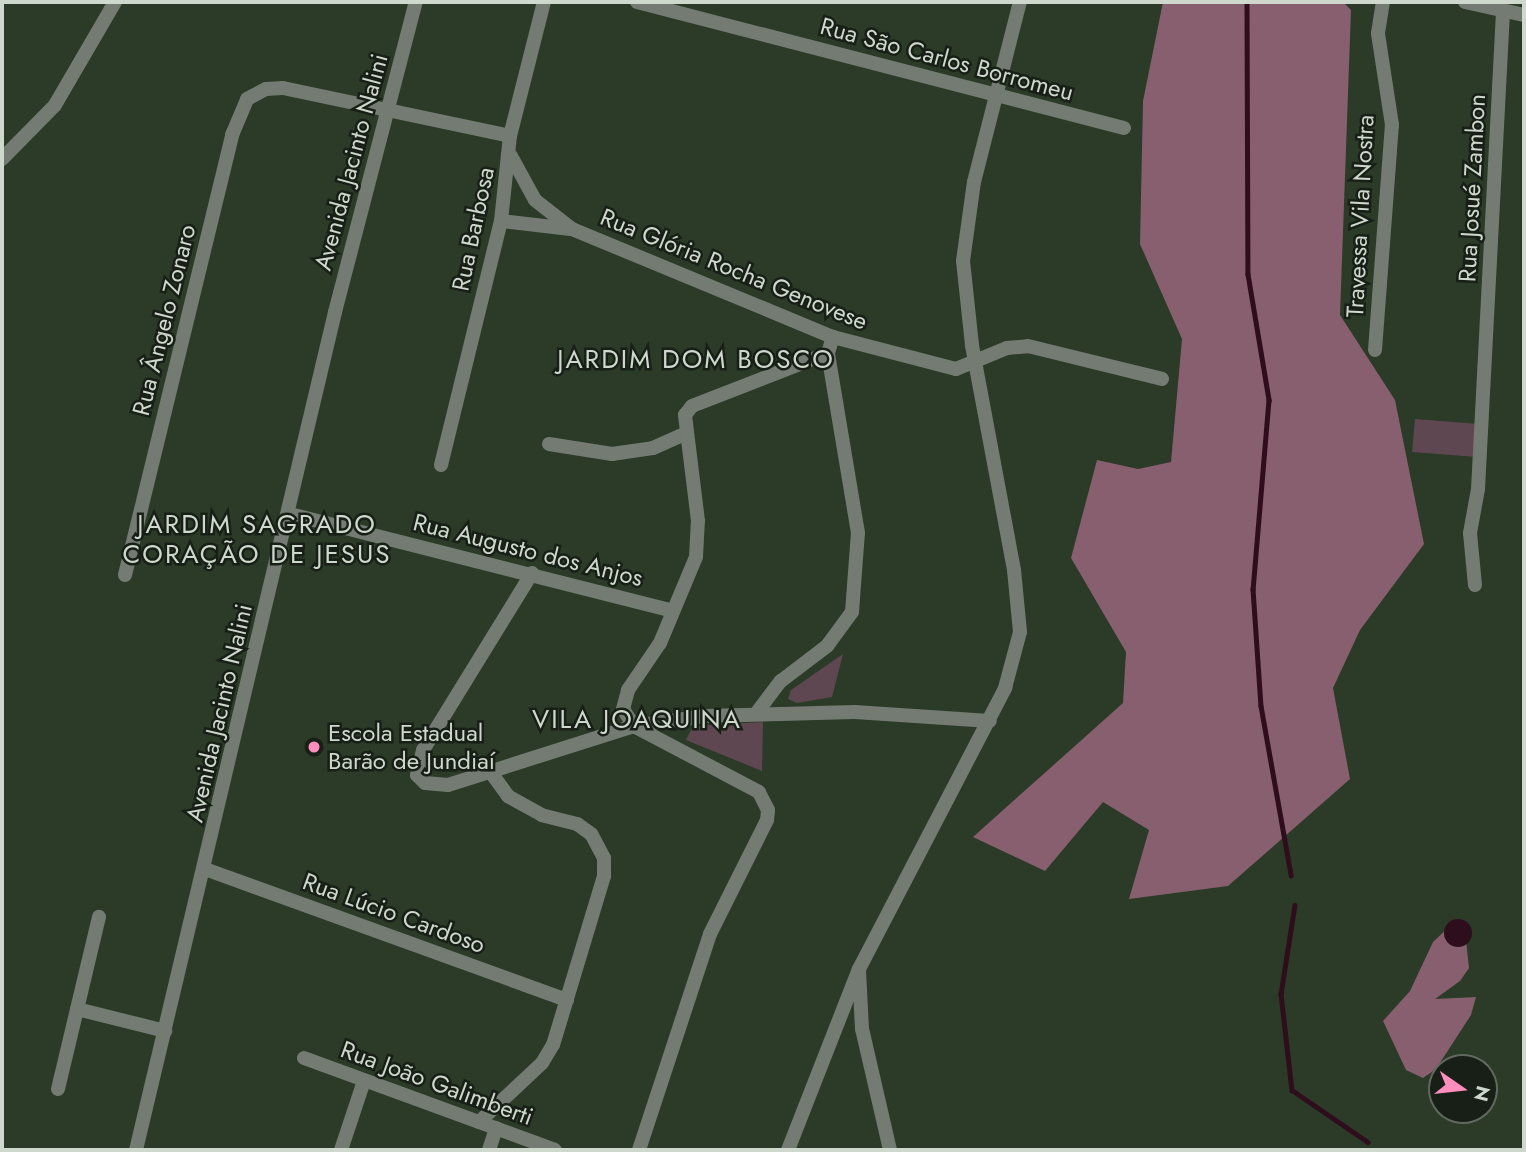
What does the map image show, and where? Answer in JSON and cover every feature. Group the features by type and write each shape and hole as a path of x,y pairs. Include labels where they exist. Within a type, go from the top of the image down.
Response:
{"street":[{"path":"2,159 55,105 115,2"},
{"name":"Avenida Jacinto Nalini","path":"136,1150 386,112 416,2"},
{"name":"Rua Barbosa","path":"441,465 501,221 511,156 510,136 544,2"},
{"name":"Rua São Carlos Borromeu","path":"637,2 1124,128"},
{"path":"788,1150 859,969 990,721 1016,658 1019,607 975,364 962,261 968,216 995,95 1020,2"},
{"name":"Travessa Vila Nostra","path":"1375,349 1392,125 1378,33 1383,2"},
{"path":"1465,2 1524,15"},
{"name":"Rua Josué Zambon","path":"1475,585 1470,533 1478,489 1503,10"},
{"name":"Rua Ângelo Zonaro","path":"125,575 232,135 247,99 266,89 302,91 386,112"},
{"path":"386,112 510,136"},
{"name":"Rua Glória Rocha Genovese","path":"511,156 536,200 572,229"},
{"name":"Rua Glória Rocha Genovese","path":"501,221 572,229 833,337 956,369 975,364 1007,348 1028,346 1162,379"},
{"path":"758,711 781,681 827,646 852,612 858,533 828,353 833,337"},
{"path":"639,1150 710,934 767,820 768,810 759,792 634,726 623,709 623,700 660,643 697,547 698,521 685,433 687,410 828,353"},
{"path":"549,444 611,454 653,448 685,433"},
{"name":"Rua Augusto dos Anjos","path":"290,514 532,573 673,611"},
{"path":"532,573 423,750 418,778 436,786 491,773 634,726 758,711 990,721"},
{"path":"479,1122 542,1063 567,1000 604,876 604,858 598,842 577,824 542,815 508,796 491,773"},
{"name":"Rua Lúcio Cardoso","path":"205,869 567,1000"},
{"path":"58,1088 99,917"},
{"path":"859,969 862,1029 890,1150"},
{"path":"76,1009 165,1031"},
{"name":"Rua João Galimberti","path":"304,1058 555,1150"},
{"path":"341,1150 364,1081"},
{"path":"489,1150 496,1128"}],"shaded area":[{"path":"1163,2 1343,2 1351,10 1340,315 1395,400 1424,544 1360,630 1333,688 1350,779 1228,886 1129,899 1149,830 1103,802 1045,871 973,837 1123,703 1126,652 1071,558 1097,460 1138,469 1171,462 1182,339 1140,244 1143,101"},
{"path":"1415,419 1479,424 1477,457 1412,452"},
{"path":"843,654 832,697 797,703 788,699 791,690"},
{"path":"763,722 762,771 686,740 693,726"},
{"path":"1458,919 1468,923 1472,933 1468,943 1458,947 1448,943 1444,933 1448,923"},
{"path":"1450,926 1465,931 1469,968 1460,981 1435,999 1476,997 1471,1015 1446,1054 1428,1054 1428,1075 1423,1078 1406,1070 1383,1021 1410,991 1433,942"}],"waterway":[{"path":"1247,2 1248,274 1269,400 1253,589 1261,706 1291,875"},
{"path":"1295,905 1281,994 1292,1090 1368,1142"}],"place":[{"name":"Escola Estadual Barão de Jundiaí","path":"314,747"}],"district":[{"name":"JARDIM DOM BOSCO","path":"696,360"},
{"name":"JARDIM SAGRADO CORAÇÃO DE JESUS","path":"257,540"},
{"name":"VILA JOAQUINA","path":"637,720"}]}
